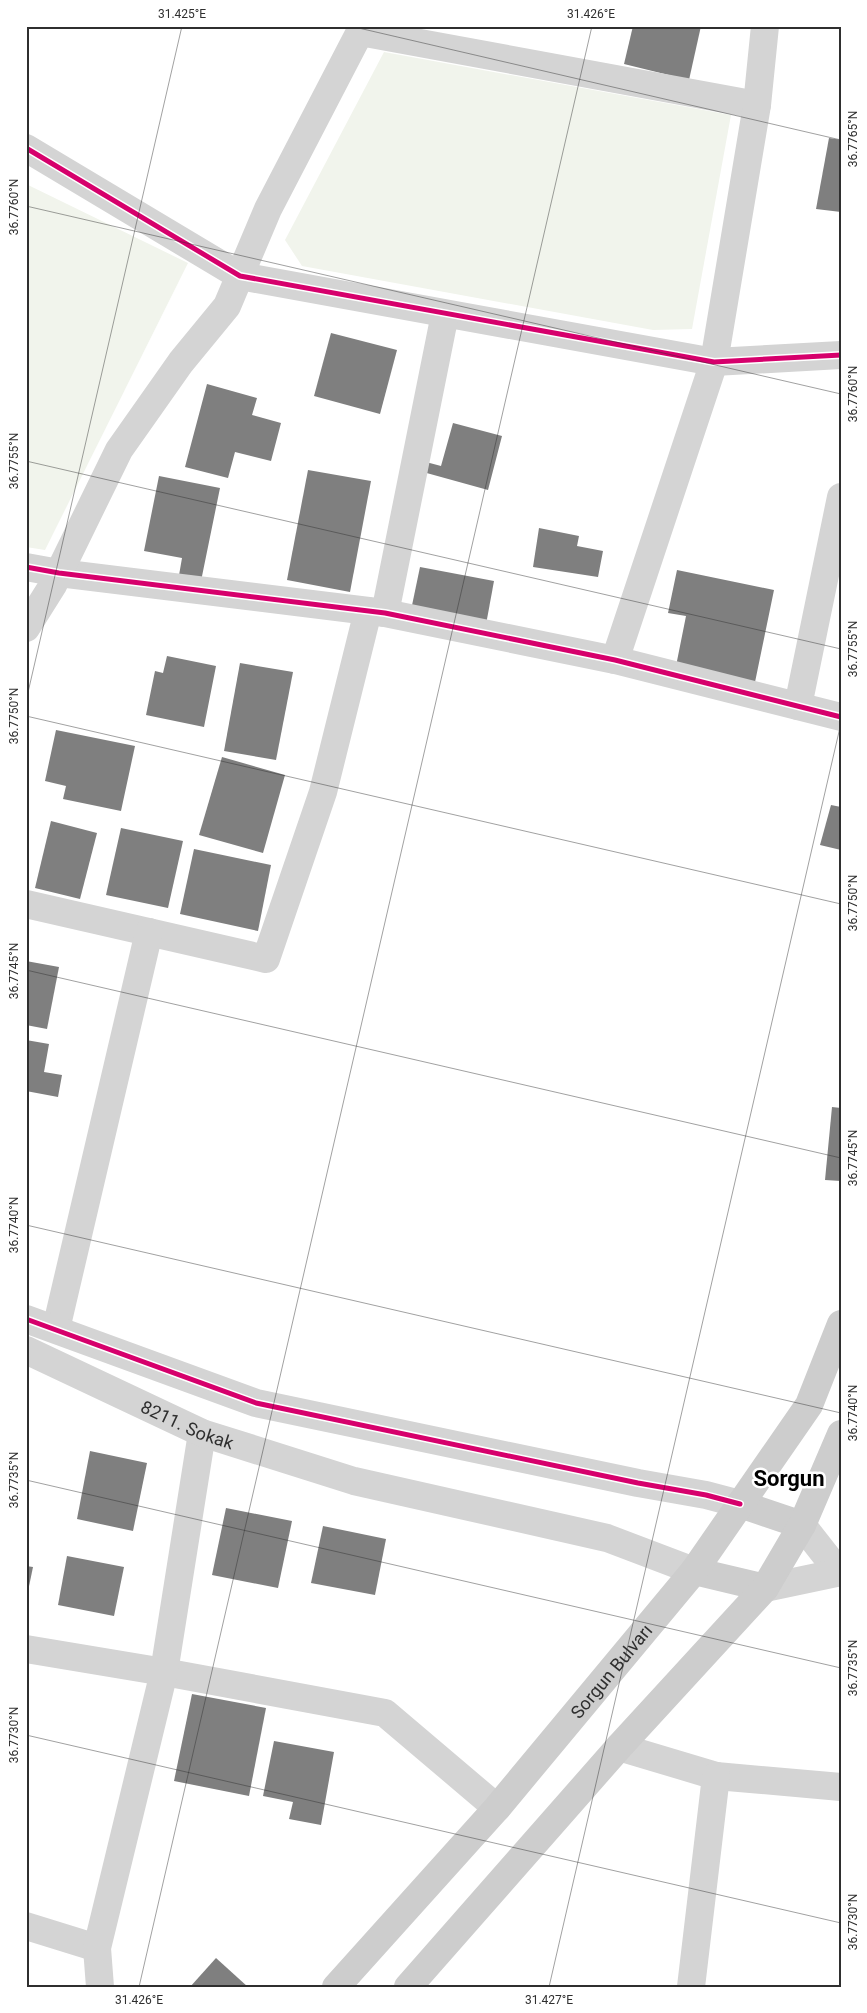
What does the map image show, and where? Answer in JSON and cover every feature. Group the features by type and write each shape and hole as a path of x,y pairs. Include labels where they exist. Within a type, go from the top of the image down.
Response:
{"main road":[{"name":"Sorgun Bulvarı","path":"336,1987 497,1808 694,1572 809,1405 841,1324"},
{"path":"408,1987 619,1747 765,1588 802,1524 841,1434"},
{"path":"740,1504 802,1524"},
{"path":"694,1572 765,1588"}],"street":[{"path":"615,660 714,362 757,105 765,26"},
{"path":"26,628 58,573 119,450 181,362 227,306 268,210 362,29 757,105"},
{"path":"26,148 240,276 714,362 841,355"},
{"path":"26,904 266,959 323,792 377,612 445,314"},
{"path":"798,706 841,497"},
{"path":"26,567 58,573 377,612 615,660 841,717"},
{"path":"56,1329 150,932"},
{"path":"26,1319 256,1403 638,1484 706,1495 740,1504"},
{"name":"8211. Sokak","path":"26,1350 202,1433 354,1481 607,1538 694,1572"},
{"path":"100,1987 97,1948 164,1672 202,1433"},
{"path":"765,1588 839,1571 802,1524"},
{"path":"26,1649 164,1672 385,1713 497,1808"},
{"path":"619,1747 716,1776 841,1787"},
{"path":"691,1987 716,1776"},
{"path":"26,1926 97,1948"}],"shaded area":[{"path":"384,52 731,115 692,329 653,330 302,266 285,240"},
{"path":"26,184 188,263 45,550 26,547"}],"building":[{"path":"633,26 701,26 689,80 624,64"},
{"path":"829,138 841,140 841,212 816,209"},
{"path":"331,333 397,350 380,414 314,396"},
{"path":"207,384 257,398 252,415 281,423 271,461 235,452 228,478 185,467"},
{"path":"453,423 502,436 488,490 423,472 426,462 441,466"},
{"path":"308,470 371,481 350,592 287,580"},
{"path":"159,476 220,488 200,586 178,581 182,558 144,551"},
{"path":"539,528 579,536 577,546 603,551 598,577 533,567"},
{"path":"420,567 494,581 485,630 410,615"},
{"path":"677,570 774,590 754,687 675,671 686,616 668,613"},
{"path":"167,656 216,666 204,727 146,715 155,671 163,673"},
{"path":"240,663 293,672 276,760 224,751"},
{"path":"56,730 135,746 121,811 63,799 66,786 45,781"},
{"path":"222,757 285,775 263,853 199,835"},
{"path":"831,805 841,807 841,850 820,845"},
{"path":"51,821 97,833 80,899 35,888"},
{"path":"121,828 183,841 168,908 106,895"},
{"path":"194,849 271,865 258,931 180,914"},
{"path":"26,961 59,967 47,1029 26,1025"},
{"path":"26,1040 49,1044 44,1072 62,1075 58,1097 26,1091"},
{"path":"832,1107 841,1108 841,1181 825,1180"},
{"path":"90,1451 147,1463 133,1531 77,1519"},
{"path":"226,1508 292,1521 278,1588 212,1575"},
{"path":"323,1526 386,1539 375,1595 311,1583"},
{"path":"67,1556 124,1567 114,1616 58,1605"},
{"path":"26,1566 33,1567 27,1596 26,1596"},
{"path":"192,1694 266,1708 249,1796 174,1781"},
{"path":"274,1741 334,1752 321,1825 289,1819 293,1802 263,1796"},
{"path":"216,1958 248,1987 190,1987"}],"cycle path":[{"path":"26,148 240,276 714,362 841,355"},
{"path":"26,567 59,573 385,613 615,660 841,717"},
{"path":"26,1319 256,1403 638,1483 706,1495 740,1504"}],"district":[{"name":"Sorgun","path":"789,1478"}]}
